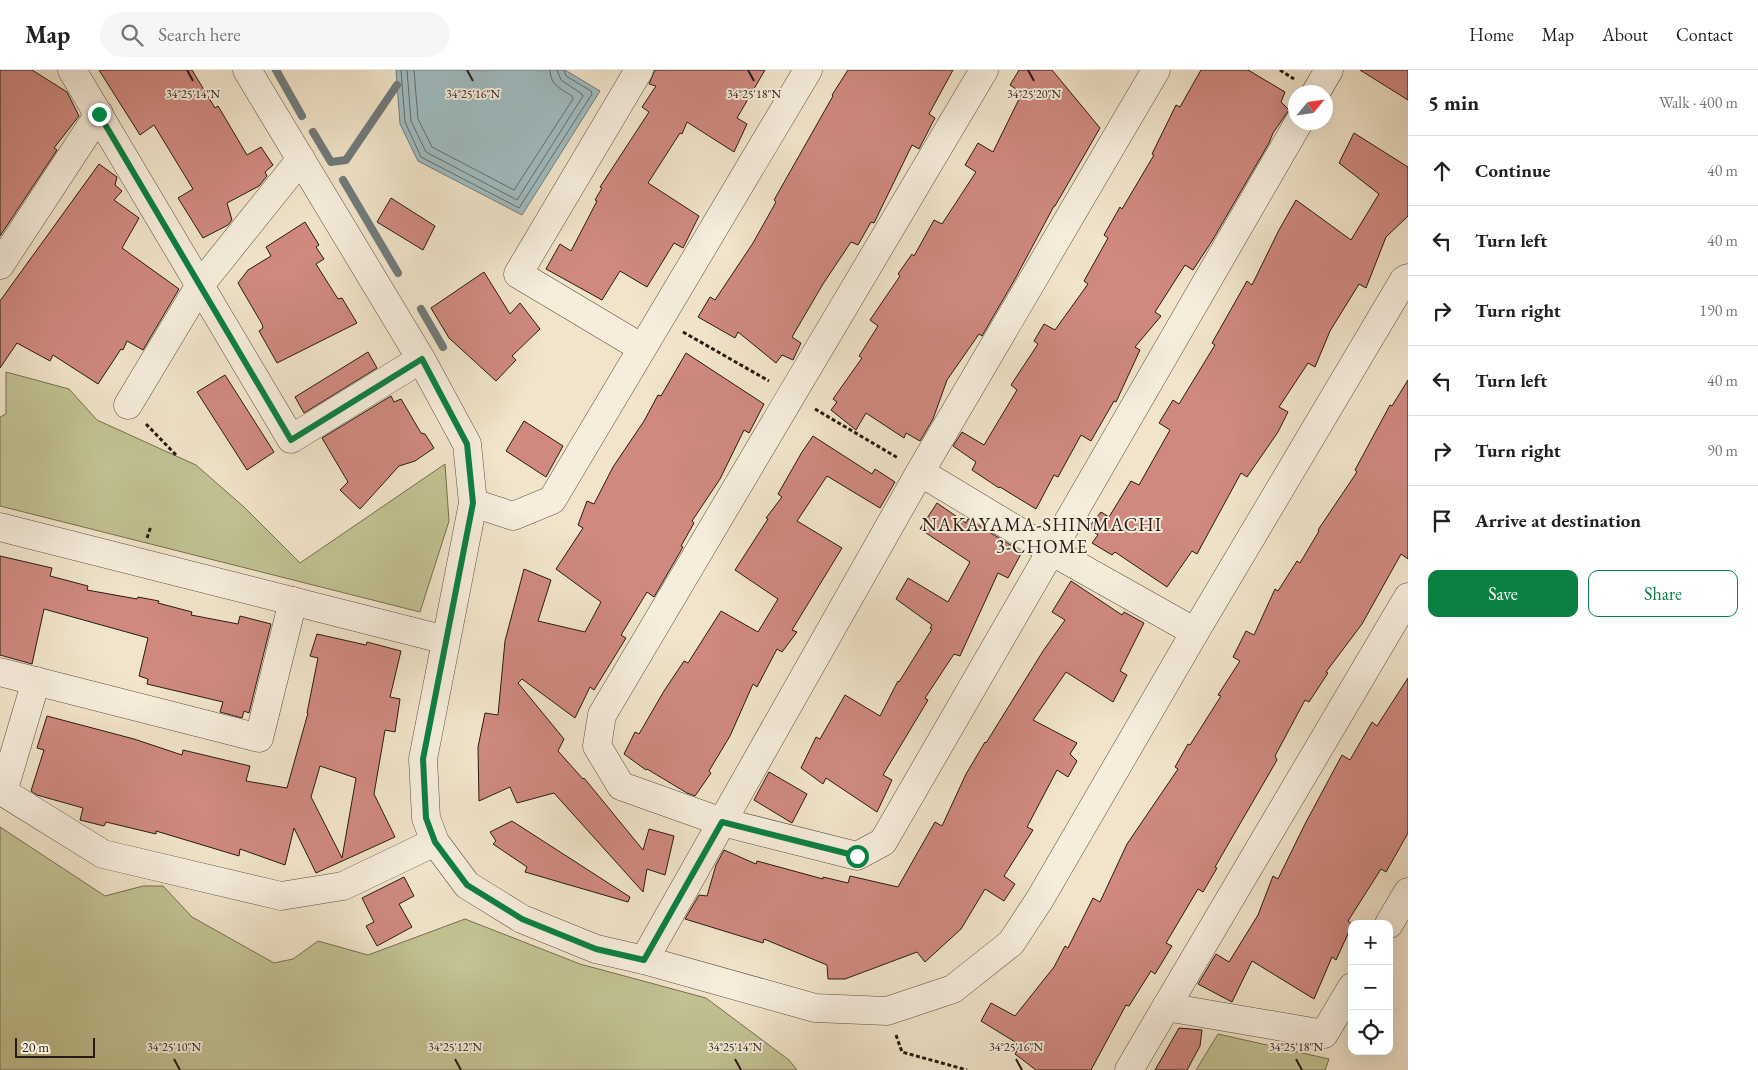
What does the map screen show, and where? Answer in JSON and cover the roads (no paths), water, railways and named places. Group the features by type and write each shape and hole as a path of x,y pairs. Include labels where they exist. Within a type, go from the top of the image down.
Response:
{"street":[{"path":"72,70 291,440 422,359"},
{"path":"247,70 422,359 467,444 473,503 423,759 426,818 435,842 467,885 522,919 596,949 644,960 815,1008 887,1011 953,989 1011,943 1040,899 1195,632 1404,280 1408,278"},
{"path":"639,70 518,274 642,348"},
{"path":"473,503 513,516 552,500 808,70"},
{"path":"984,70 602,715 597,746 621,786 722,822 857,856 883,842 1294,130"},
{"path":"644,960 920,472 1156,70"},
{"path":"1320,85 1329,70"},
{"path":"0,265 99,114"},
{"path":"128,405 200,285 301,159"},
{"path":"920,472 1051,551 1195,632"},
{"path":"0,527 446,640"},
{"path":"1129,1070 1408,597"},
{"path":"0,672 260,738 293,602"},
{"path":"36,681 3,792 103,854 281,896 343,886 435,842"},
{"path":"1391,920 1408,892"},
{"path":"1166,1007 1324,1034 1348,994"}],"water":[{"path":"396,70 565,70 600,91 522,215 418,161 400,124"}],"waterway":[{"path":"276,70 302,116"},
{"path":"313,132 331,162 346,160 397,85"},
{"path":"343,180 398,273"},
{"path":"421,309 443,347"}],"district":[{"name":"NAKAYAMA-SHINMACHI 3-CHOME","path":"1042,535"}]}
